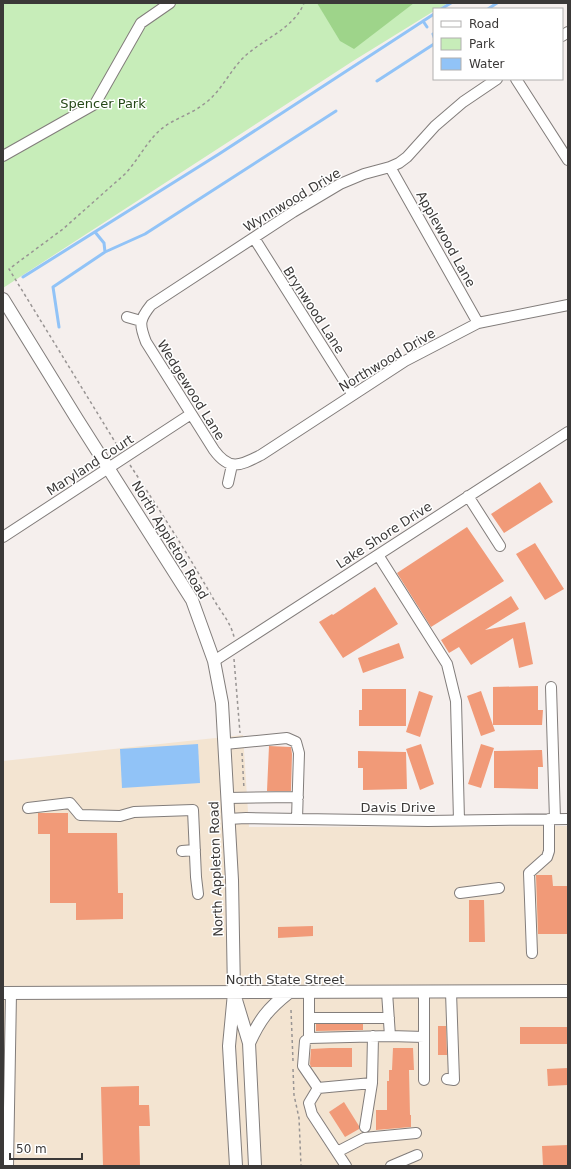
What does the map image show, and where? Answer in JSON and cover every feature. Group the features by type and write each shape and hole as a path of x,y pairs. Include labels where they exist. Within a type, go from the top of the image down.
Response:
{"main road":[{"name":"North Appleton Road","path":"3,299 192,600 214,661 222,703 225,744 232,880 234,993"},
{"name":"North State Street","path":"7,993 568,992"},
{"path":"234,993 249,1043 255,1166"},
{"path":"234,993 229,1046 236,1166"},
{"path":"249,1043 263,1017 272,1005 288,993"}],"street":[{"path":"3,156 95,104 141,23 170,3"},
{"name":"Wynnwood Drive","path":"141,321 151,305 340,184 364,174 390,167 407,157 435,126 463,102 496,80"},
{"path":"517,80 568,160"},
{"name":"Applewood Lane","path":"390,167 478,324"},
{"name":"Brynwood Lane","path":"254,238 353,395"},
{"name":"Northwood Drive","path":"232,465 244,464 261,455 405,361 478,324 568,305"},
{"path":"128,316 141,321"},
{"name":"Wedgewood Lane","path":"141,321 141,328 146,342 191,414 218,456 232,465"},
{"name":"Maryland Court","path":"3,537 191,414"},
{"name":"Lake Shore Drive","path":"214,661 568,432"},
{"path":"228,483 232,465"},
{"path":"468,496 500,546"},
{"path":"378,554 446,664 456,701 459,820"},
{"path":"532,953 530,873 547,857 552,820 551,687"},
{"path":"225,744 287,738 296,742 299,753 297,819"},
{"path":"227,798 298,797"},
{"path":"28,808 70,803 80,815 120,816 134,812 193,810 198,894"},
{"name":"Davis Drive","path":"228,819 568,819"},
{"path":"182,851 195,850"},
{"path":"460,893 498,888"},
{"path":"387,992 390,1036"},
{"path":"424,992 424,1080"},
{"path":"447,1079 454,1080 451,992"},
{"path":"7,993 8,1166"},
{"path":"309,993 310,1038"},
{"path":"310,1018 389,1018"},
{"path":"372,1083 342,1090 318,1088 303,1066 305,1042 310,1038 373,1036 424,1037"},
{"path":"365,1127 372,1083 373,1036"},
{"path":"318,1088 309,1103 312,1114 346,1166"},
{"path":"337,1152 364,1138 416,1133"},
{"path":"391,1166 417,1155"}],"path":[{"path":"291,1010 294,1095 299,1118 301,1166"}],"shaded area":[{"path":"243,735 249,827 568,826 568,1166 3,1166 3,761"}],"green space":[{"name":"Spencer Park","path":"3,3 448,3 440,8 433,8 433,12 353,61 3,288"},
{"path":"317,3 414,3 354,49 340,41"}],"water":[{"path":"198,744 200,783 122,788 120,749"}],"building":[{"path":"540,482 553,502 504,533 491,514"},
{"path":"467,527 504,581 431,627 397,573"},
{"path":"535,543 564,589 545,600 516,554"},
{"path":"375,587 398,624 343,658 319,622 332,614 333,615"},
{"path":"511,596 519,609 485,630 525,622 533,664 519,668 513,638 471,665 459,647 449,653 441,640"},
{"path":"399,643 404,658 363,673 358,658"},
{"path":"538,686 538,710 543,710 542,725 493,725 493,687"},
{"path":"362,689 406,689 406,726 359,726 359,710 362,710"},
{"path":"419,691 433,696 420,737 406,732"},
{"path":"481,691 495,731 481,736 467,696"},
{"path":"421,744 434,784 420,790 406,749"},
{"path":"481,744 494,748 481,788 468,784"},
{"path":"269,746 291,747 291,791 267,791"},
{"path":"542,750 543,767 538,767 538,789 494,788 494,751"},
{"path":"358,751 406,752 407,789 363,790 363,768 358,768"},
{"path":"38,813 68,813 68,833 117,833 118,893 123,893 123,919 76,920 76,903 50,903 50,834 38,834"},
{"path":"536,875 552,875 553,886 568,886 568,934 538,934"},
{"path":"469,900 484,900 485,942 469,942"},
{"path":"313,926 313,936 278,938 278,927"},
{"path":"316,1024 363,1024 363,1030 316,1031"},
{"path":"438,1026 446,1026 447,1055 438,1055"},
{"path":"520,1027 568,1027 568,1044 520,1044"},
{"path":"352,1048 352,1067 311,1067 311,1049"},
{"path":"393,1048 413,1048 414,1070 409,1070 411,1127 376,1130 376,1110 387,1110 387,1081 389,1081 389,1070 392,1070"},
{"path":"568,1068 568,1085 548,1086 547,1069"},
{"path":"139,1086 139,1105 149,1105 150,1126 139,1126 140,1166 103,1166 101,1087"},
{"path":"344,1102 359,1126 359,1129 345,1137 329,1112"},
{"path":"568,1145 568,1166 543,1166 542,1146"}],"waterway":[{"path":"443,8 451,3"},
{"path":"490,8 497,3"},
{"path":"23,277 219,154 433,15"},
{"path":"423,21 427,27"},
{"path":"377,81 433,45"},
{"path":"59,327 53,287 105,252 145,234 336,111"},
{"path":"95,232 104,243 105,252"}]}
